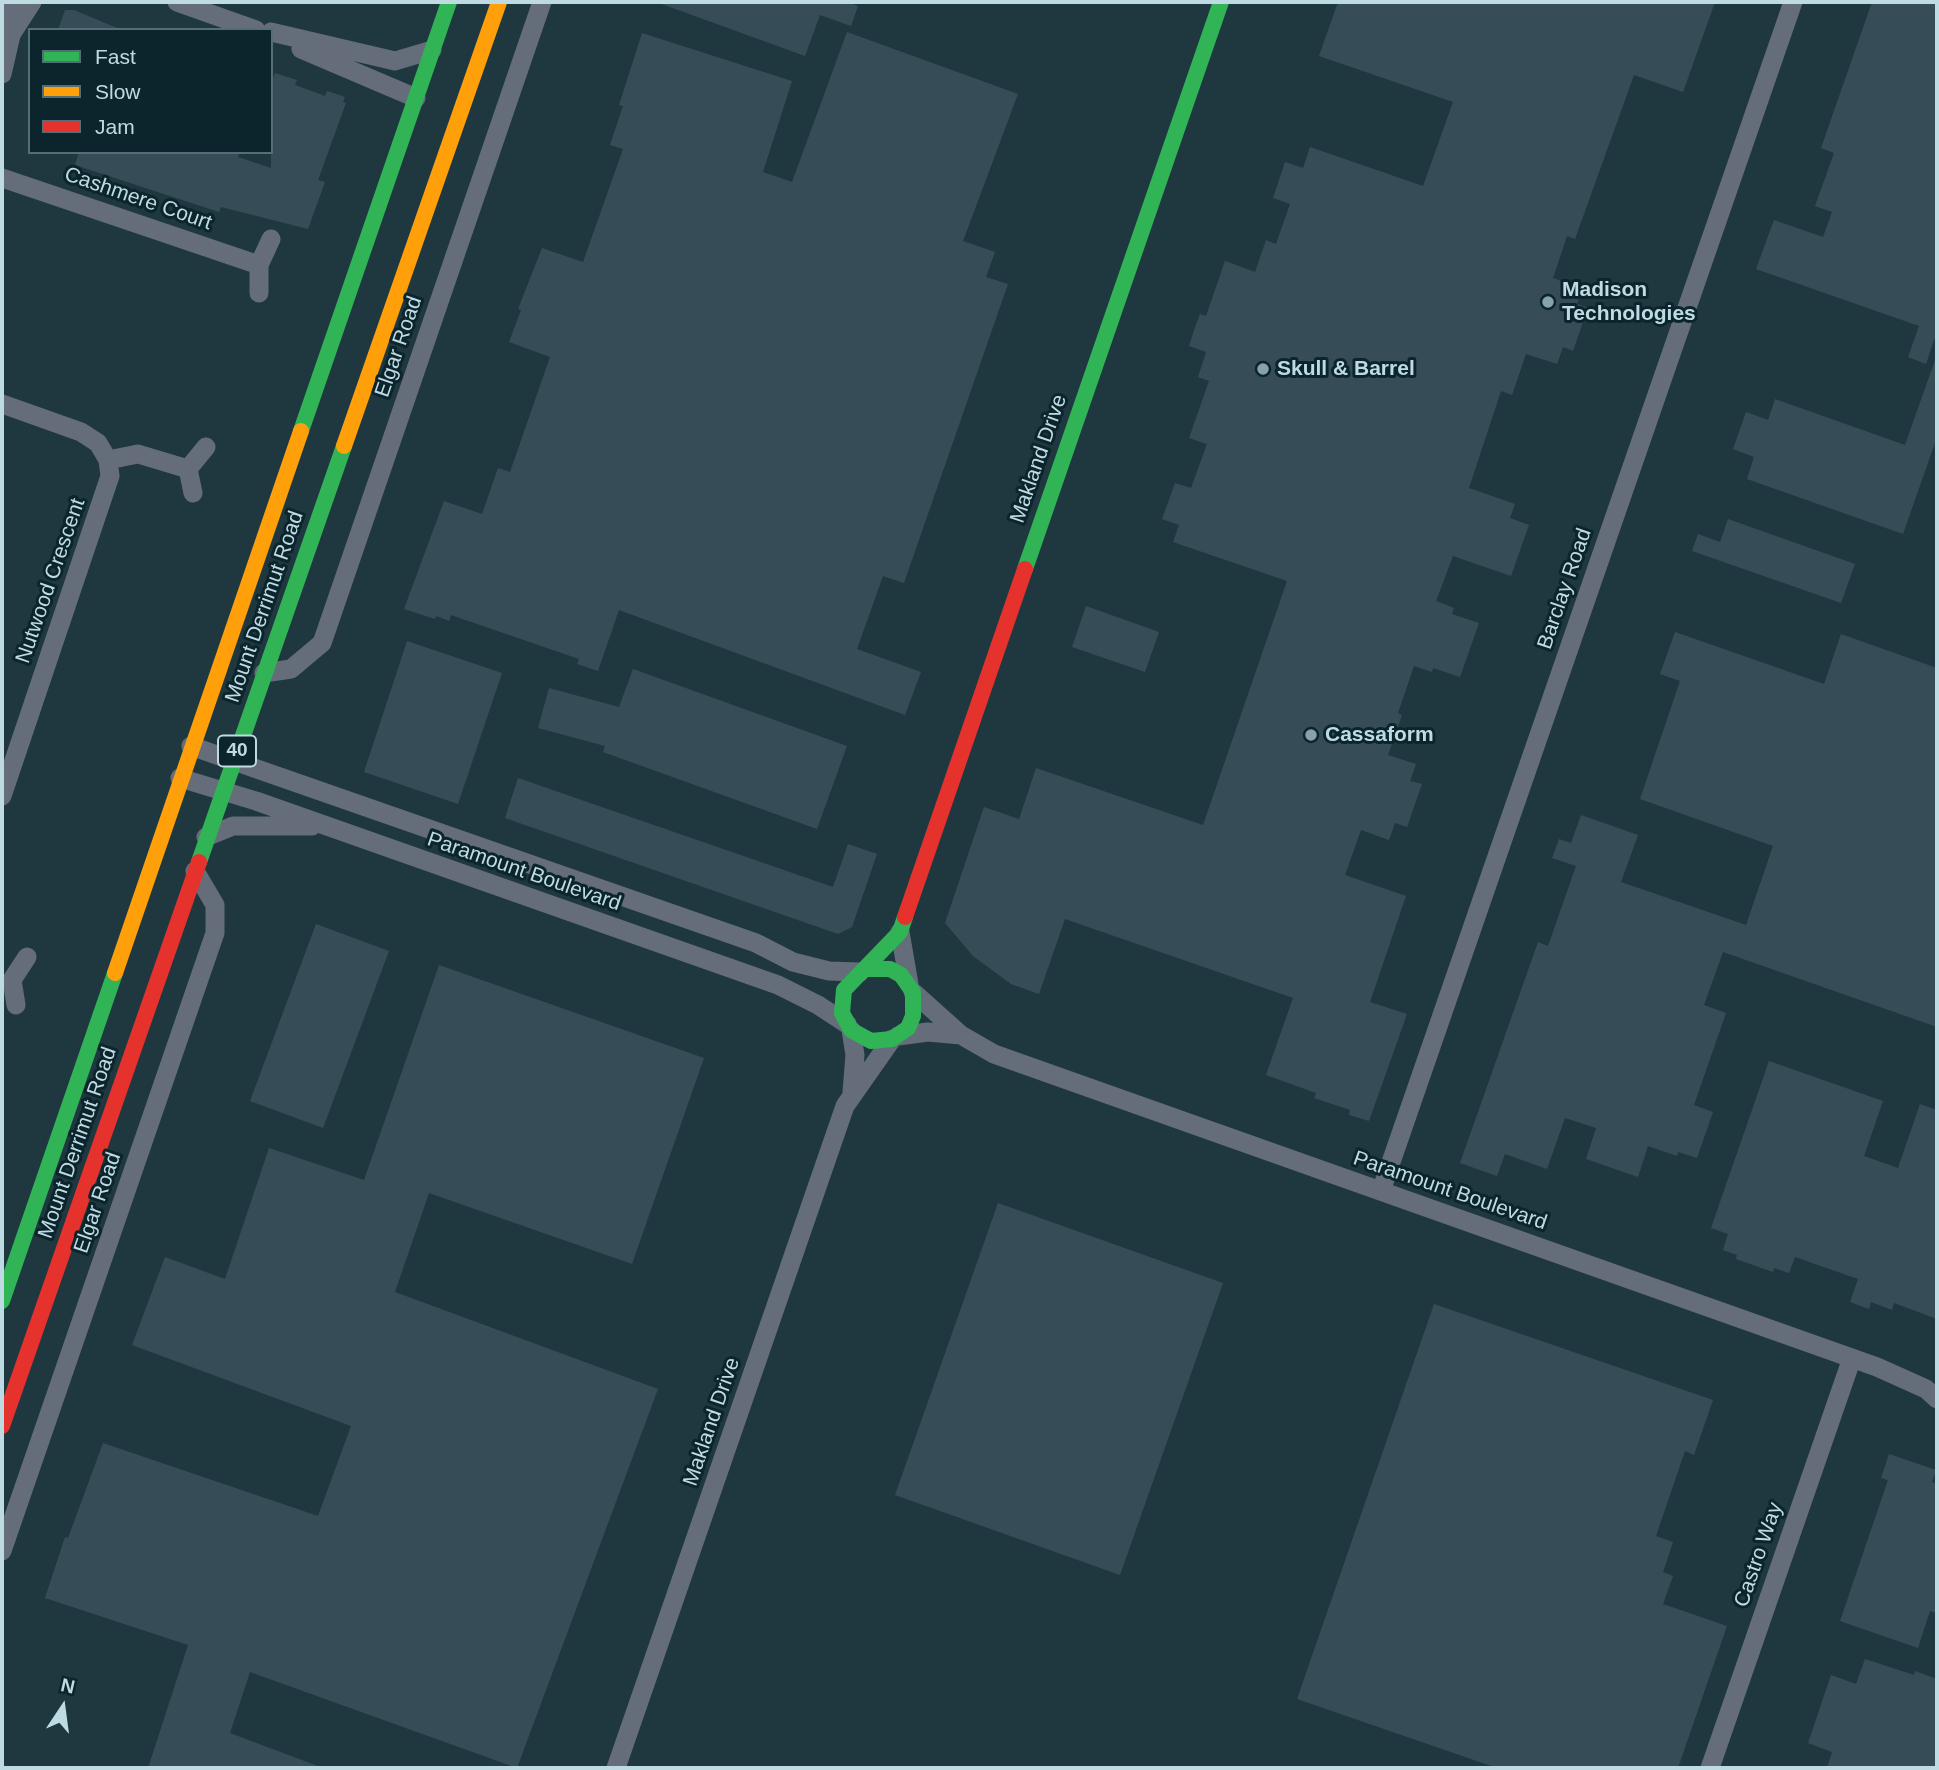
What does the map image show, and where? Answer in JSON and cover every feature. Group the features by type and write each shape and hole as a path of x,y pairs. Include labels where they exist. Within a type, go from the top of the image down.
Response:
{"main road":[{"name":"Mount Derrimut Road","path":"2,1301 449,2"},
{"name":"Mount Derrimut Road","path":"2,1426 499,2"},
{"name":"Makland Drive","path":"863,971 900,932 1222,2"},
{"path":"416,97 444,97 473,77"},
{"path":"890,969 911,988 914,1017 895,1037 870,1041 849,1027 841,1001 850,979 863,971 890,969"}],"street":[{"path":"2,74 11,35 12,2"},
{"path":"11,35 33,2"},
{"path":"177,2 255,28"},
{"name":"Elgar Road","path":"264,673 292,669 321,643 542,2"},
{"name":"Barclay Road","path":"1381,1191 1793,2"},
{"path":"273,34 395,61 432,50"},
{"path":"273,35 416,97"},
{"name":"Cashmere Court","path":"2,178 260,265"},
{"path":"259,293 260,265 271,239"},
{"path":"2,404 81,432 98,443 108,460 138,454 188,470"},
{"path":"188,470 206,447"},
{"name":"Nutwood Crescent","path":"2,796 105,495 110,476 108,460"},
{"path":"188,470 193,493"},
{"name":"Paramount Boulevard","path":"191,746 755,943 793,962 828,971 863,971"},
{"name":"Paramount Boulevard","path":"180,778 327,826 778,985 818,1005 849,1027"},
{"path":"206,837 233,826 327,826"},
{"name":"Elgar Road","path":"2,1551 215,933 215,905 195,871"},
{"name":"Makland Drive","path":"900,932 911,988"},
{"path":"16,1005 7,978 27,957"},
{"name":"Paramount Boulevard","path":"911,988 961,1035 1005,1058 1852,1358 1934,1392"},
{"name":"Makland Drive","path":"616,1768 852,1092 855,1055 849,1027"},
{"name":"Paramount Boulevard","path":"895,1037 928,1032 961,1035"},
{"name":"Makland Drive","path":"852,1092 895,1037"},
{"name":"Castro Way","path":"1710,1768 1852,1358"}],"building":[{"path":"656,2 847,2 858,6 851,26 820,15 805,56"},
{"path":"1338,2 1715,2 1683,92 1634,75 1575,239 1567,236 1553,278 1582,289 1577,304 1588,308 1573,351 1563,347 1557,364 1526,354 1512,395 1501,391 1469,488 1515,504 1510,518 1529,525 1511,576 1453,556 1436,601 1454,608 1452,614 1479,623 1460,677 1433,668 1432,672 1414,666 1398,713 1402,715 1388,755 1416,764 1410,781 1422,784 1407,827 1395,823 1389,840 1361,830 1345,875 1406,896 1370,1002 1407,1014 1369,1121 1349,1115 1350,1110 1314,1098 1316,1093 1266,1075 1293,998 1065,919 1039,994 1011,984 973,956 945,923 984,807 1019,819 1036,768 1203,825 1287,581 1173,542 1179,525 1162,519 1175,483 1191,488 1207,444 1189,438 1209,381 1198,377 1206,352 1189,346 1194,330 1200,314 1206,316 1225,261 1255,272 1266,240 1276,244 1290,204 1273,198 1285,162 1303,168 1310,147 1423,186 1453,102 1319,56"},
{"path":"1872,2 1937,2 1937,331 1926,364 1908,357 1919,326 1756,269 1774,220 1823,237 1832,212 1815,206 1834,153 1821,148"},
{"path":"65,10 74,10 117,28 59,28"},
{"path":"847,32 1018,94 963,241 995,252 986,277 1008,284 904,583 883,576 857,649 921,672 905,715 619,610 598,671 577,664 579,659 451,615 449,621 404,609 444,501 482,514 498,468 510,472 550,357 509,342 521,310 518,309 542,248 583,262 623,149 610,145 623,106 619,105 642,33 792,81 763,172 792,182"},
{"path":"275,73 297,80 295,85 325,96 327,91 345,97 343,102 346,103 318,180 325,182 308,229 221,207 219,212 75,165 78,154 239,154 238,157 271,168"},
{"path":"1935,360 1937,437 1903,534 1747,479 1754,457 1733,449 1746,412 1768,420 1775,399 1905,445"},
{"path":"1728,519 1855,564 1841,603 1692,551 1698,534 1720,542"},
{"path":"1086,606 1159,632 1145,672 1072,647"},
{"path":"1675,632 1824,684 1841,634 1937,668 1937,1027 1723,952 1704,1005 1726,1013 1694,1105 1713,1112 1697,1158 1678,1152 1677,1156 1648,1146 1638,1177 1586,1159 1596,1128 1565,1118 1547,1169 1505,1154 1497,1176 1460,1163 1538,942 1548,946 1576,866 1552,858 1559,839 1571,843 1581,815 1638,835 1621,882 1746,925 1773,846 1640,799 1680,681 1660,674"},
{"path":"407,641 502,673 458,804 364,772"},
{"path":"633,669 847,746 817,829 603,752 605,746 538,728 549,688 619,707"},
{"path":"518,778 833,887 848,844 877,854 852,927 838,934 505,818"},
{"path":"316,924 389,951 323,1128 250,1101"},
{"path":"439,965 704,1058 632,1264 429,1193 395,1292 658,1389 517,1768 250,1672 230,1733 323,1768 148,1768 188,1645 45,1598 65,1537 68,1538 103,1443 318,1516 351,1426 132,1345 165,1257 225,1279 269,1148 364,1180"},
{"path":"1769,1061 1883,1101 1864,1156 1898,1168 1920,1104 1937,1110 1937,1319 1894,1303 1892,1310 1871,1302 1869,1309 1850,1302 1858,1279 1795,1257 1789,1273 1774,1268 1773,1272 1736,1259 1737,1255 1723,1250 1728,1234 1711,1228"},
{"path":"998,1203 1223,1283 1120,1575 895,1495"},
{"path":"1434,1304 1713,1400 1694,1455 1685,1451 1656,1536 1673,1542 1663,1572 1673,1576 1663,1604 1727,1626 1678,1768 1497,1768 1297,1699"},
{"path":"1889,1454 1936,1470 1932,1482 1937,1484 1937,1613 1930,1611 1918,1648 1840,1621 1888,1480 1881,1478"},
{"path":"1865,1659 1914,1675 1915,1671 1937,1679 1937,1768 1827,1768 1832,1752 1808,1743 1831,1675 1856,1684"}],"traffic: fast":[{"path":"301,431 449,2"},
{"path":"1025,569 1221,2"},
{"path":"199,862 344,446"},
{"path":"866,969 890,969 901,975 913,992 913,1016 908,1028 892,1039 871,1041 851,1030 842,1013 844,990 900,932 905,917"},
{"path":"2,1301 115,973"}],"traffic: slow":[{"path":"344,446 499,2"},
{"path":"115,973 301,431"}],"traffic: jam":[{"path":"905,917 1025,569"},
{"path":"2,1426 199,862"}],"place":[{"name":"Madison Technologies","path":"1548,302"},
{"name":"Skull & Barrel","path":"1263,369"},
{"name":"Cassaform","path":"1311,735"}]}
